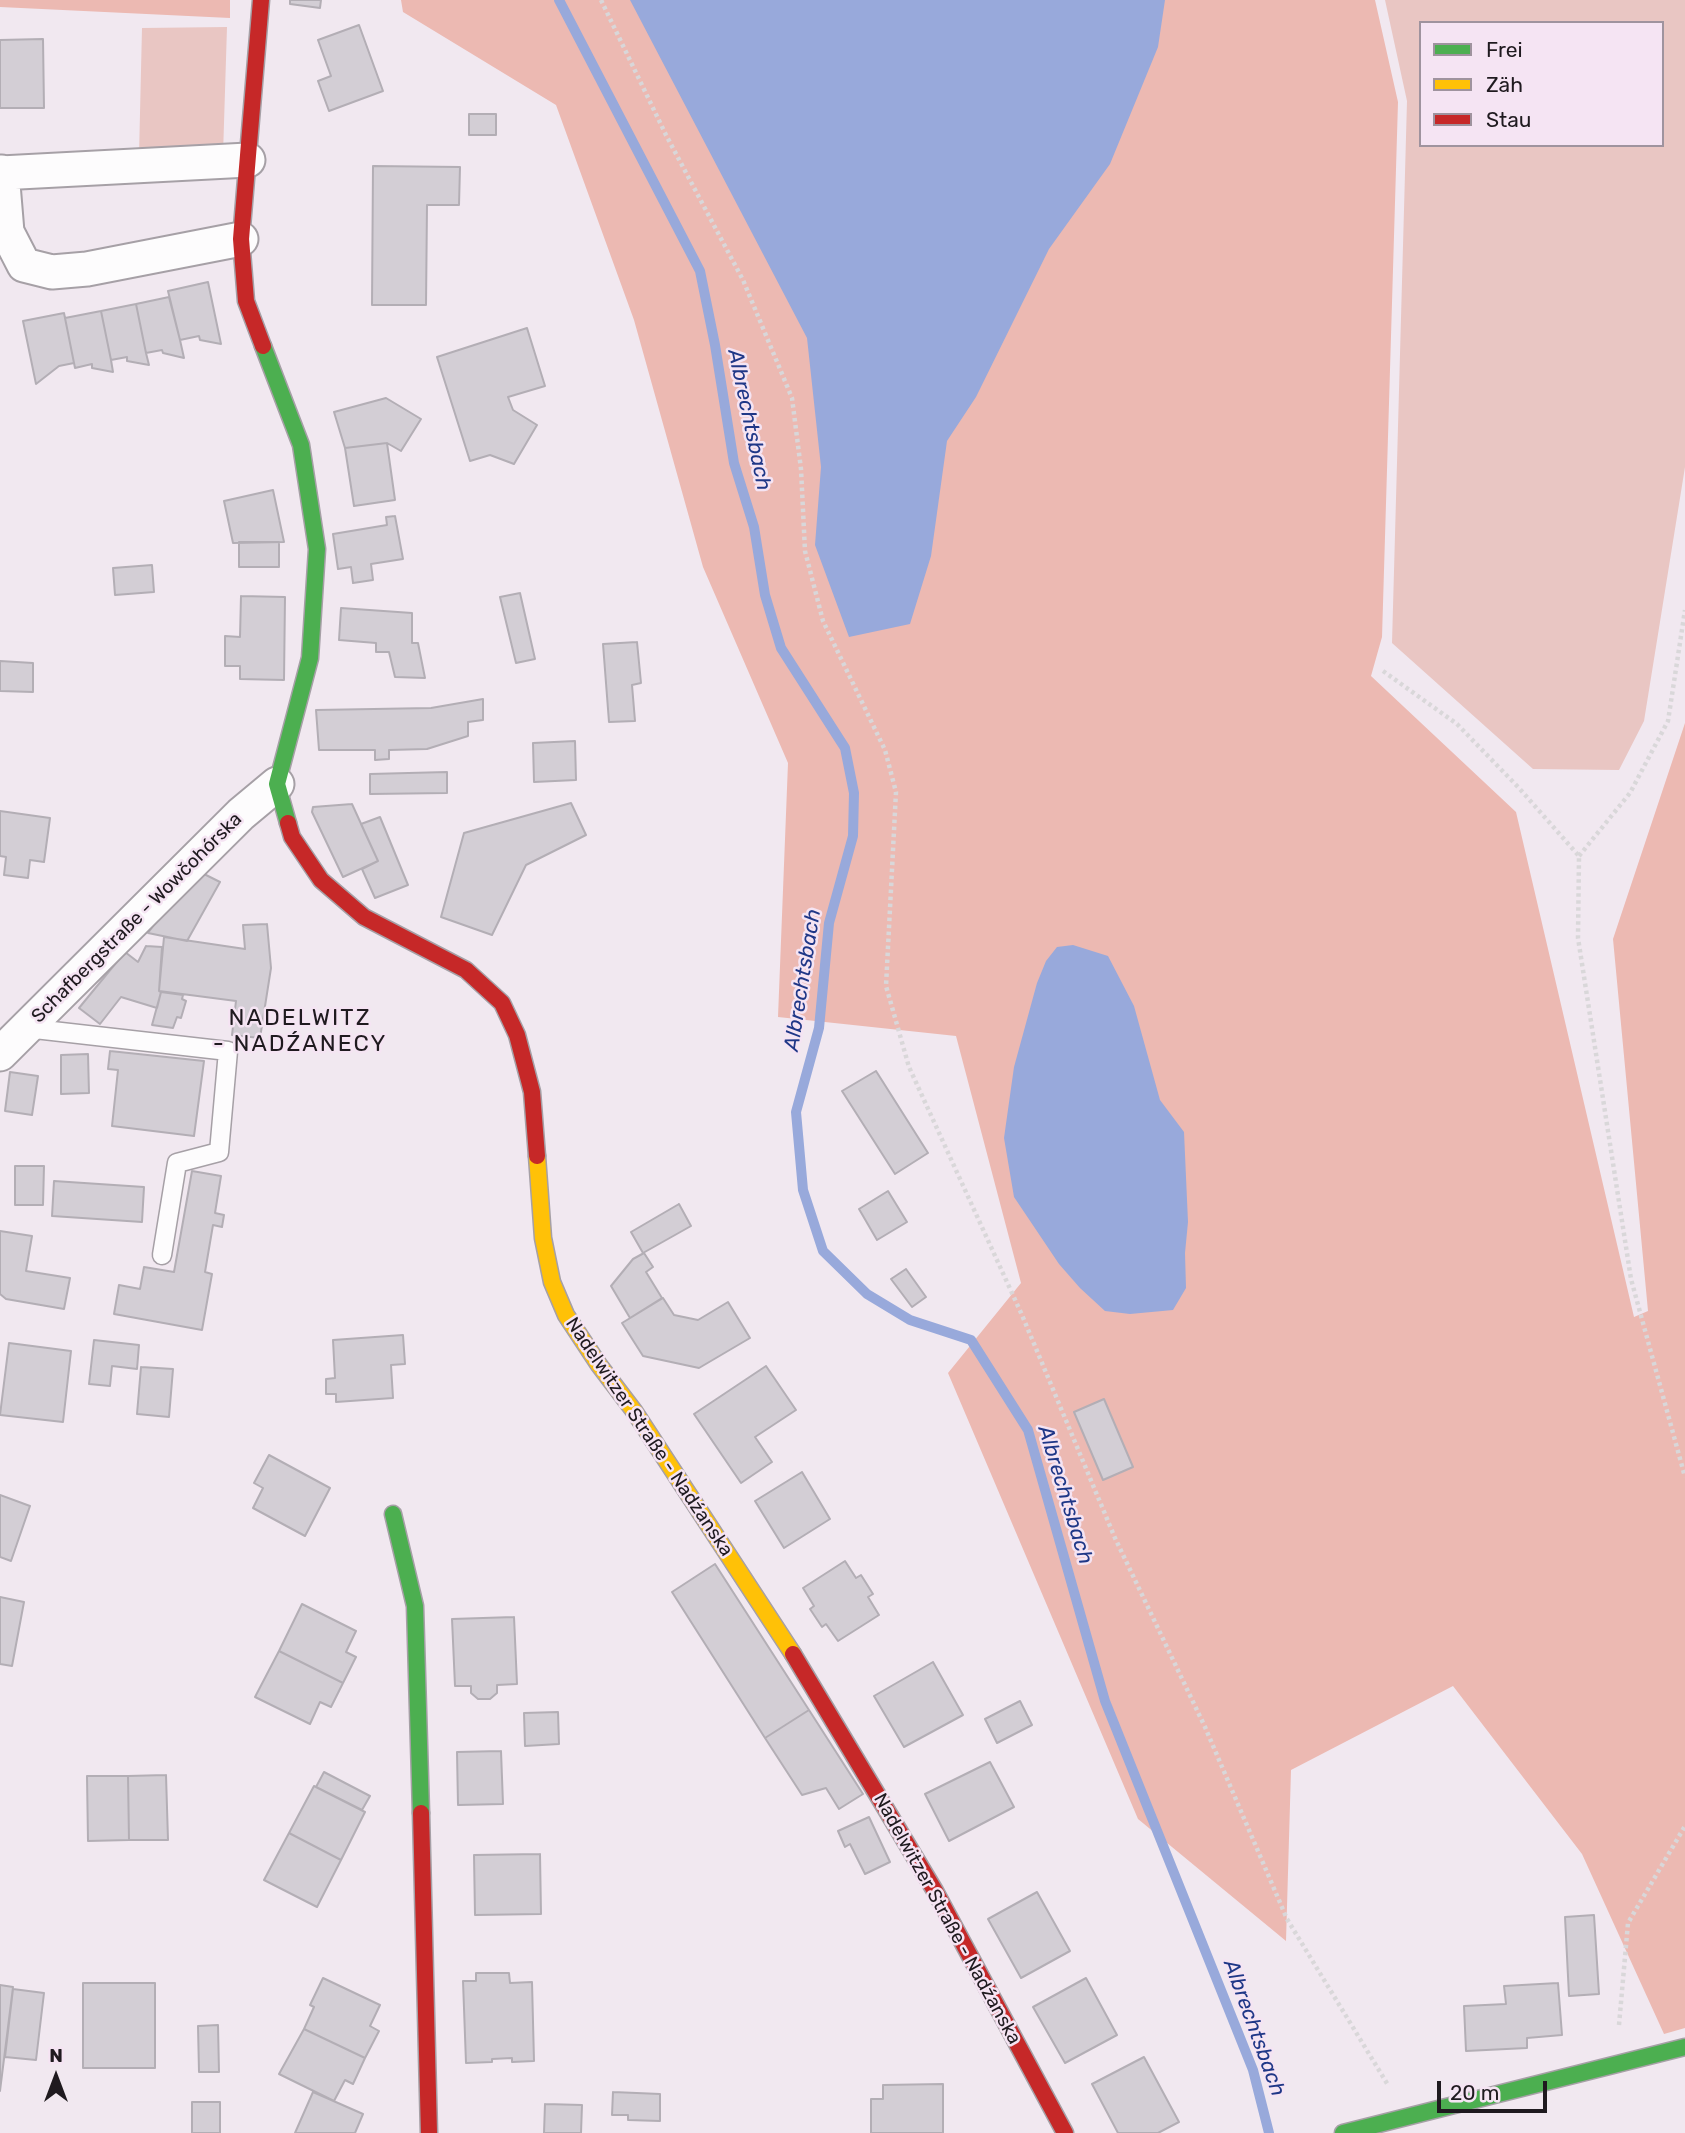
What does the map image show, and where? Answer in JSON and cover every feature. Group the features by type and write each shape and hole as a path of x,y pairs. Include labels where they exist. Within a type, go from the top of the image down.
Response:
{"street":[{"path":"261,0 241,239 246,302 302,445 317,549 310,658 277,784"},
{"path":"241,239 87,269 52,272 24,265 8,232 1,173 248,160"},
{"name":"Schafbergstraße - Wowčohórska","path":"0,1054 241,814 277,784"},
{"name":"Nadelwitzer Straße - Nadźanska","path":"277,784 292,836 321,880 364,917 466,971 502,1003 517,1035 531,1092 543,1238 552,1282 566,1315 599,1366 634,1410 788,1644 935,1891 1065,2133"},
{"path":"393,1514 415,1606 429,2133"},
{"path":"1350,2131 1680,2049"}],"lane":[{"path":"26,1028 228,1051 219,1152 177,1163 162,1255"}],"path":[{"path":"601,0 666,135 743,280 792,398 801,469 805,551 823,621 885,750 896,792 886,986 909,1067 1022,1315 1115,1538 1205,1727 1287,1919 1407,2115"},
{"path":"1685,610 1668,720 1630,793 1578,856 1578,938 1631,1279 1685,1476"},
{"path":"1383,671 1457,724 1519,788 1578,856"},
{"path":"1616,2064 1628,1923 1685,1826"}],"shaded area":[{"path":"0,0 230,0 230,18 0,7"},
{"path":"401,0 1375,0 1398,102 1382,637 1371,676 1516,812 1634,1317 1648,1311 1613,939 1685,723 1685,2028 1664,2034 1582,1854 1453,1686 1291,1770 1286,1941 1138,1819 948,1373 1021,1283 956,1036 778,1017 788,763 703,567 634,320 556,105 403,12"},
{"path":"1385,0 1685,0 1685,467 1644,721 1619,770 1533,769 1392,643 1407,101"},
{"path":"227,27 223,155 139,156 142,28"}],"water":[{"path":"630,0 1165,0 1158,47 1110,164 1049,249 976,397 947,441 931,556 910,624 849,637 815,545 821,467 807,338"},
{"path":"1073,945 1108,956 1134,1006 1160,1100 1184,1132 1188,1222 1186,1288 1173,1310 1130,1314 1105,1311 1059,1264 1014,1197 1004,1138 1014,1067 1037,983 1046,961 1057,947"}],"building":[{"path":"290,0 321,0 320,8 290,4"},
{"path":"359,25 383,91 329,111 318,81 331,76 318,40"},
{"path":"43,39 44,108 0,108 0,40"},
{"path":"469,114 496,114 496,135 469,135"},
{"path":"373,166 460,167 459,205 427,205 426,305 372,305"},
{"path":"208,282 221,344 200,340 199,336 180,340 168,291"},
{"path":"169,297 184,358 163,353 162,350 146,353 136,304"},
{"path":"136,304 149,365 127,361 127,357 111,360 101,311"},
{"path":"101,311 113,372 92,368 92,364 75,368 65,318"},
{"path":"64,313 74,363 59,366 36,384 23,321"},
{"path":"527,328 545,386 508,397 513,410 537,425 514,464 490,455 470,461 437,357"},
{"path":"386,398 421,419 401,451 387,443 345,448 334,412"},
{"path":"387,443 395,500 354,506 345,448"},
{"path":"273,490 284,542 233,543 224,501"},
{"path":"395,516 403,559 371,564 373,580 353,583 351,567 338,569 333,534 387,525 386,517"},
{"path":"239,542 279,542 279,567 239,567"},
{"path":"152,565 154,592 115,595 113,568"},
{"path":"520,593 535,659 516,663 500,597"},
{"path":"241,596 285,597 284,680 240,679 240,666 225,666 225,636 240,637"},
{"path":"341,608 412,613 412,643 418,643 425,678 395,677 389,652 376,652 376,643 339,640"},
{"path":"637,642 641,683 632,685 635,721 609,722 603,644"},
{"path":"0,661 33,663 33,692 0,691"},
{"path":"483,699 483,720 468,722 468,736 427,749 389,750 389,759 375,760 375,750 319,750 316,710 431,708"},
{"path":"575,741 576,780 534,782 533,743"},
{"path":"447,772 447,793 370,794 370,774"},
{"path":"571,803 586,835 526,865 492,935 441,917 464,833"},
{"path":"352,804 378,861 343,877 312,812 313,807"},
{"path":"0,811 50,818 44,862 30,860 28,878 4,875 6,857 0,856"},
{"path":"380,817 408,885 375,898 362,869 378,861 361,824"},
{"path":"194,869 220,882 187,941 148,933"},
{"path":"267,924 271,968 260,1038 232,1035 236,1001 159,991 164,937 245,949 243,925"},
{"path":"146,946 162,947 161,992 157,1008 121,997 100,1024 79,1008 125,952 138,962"},
{"path":"161,992 183,995 182,999 186,1001 181,1018 177,1017 173,1028 152,1025"},
{"path":"110,1051 204,1061 194,1136 112,1126 118,1070 108,1069"},
{"path":"88,1054 89,1093 61,1094 61,1055"},
{"path":"876,1071 928,1153 895,1174 842,1091"},
{"path":"10,1072 38,1076 32,1115 5,1111"},
{"path":"15,1166 44,1166 43,1205 15,1205"},
{"path":"192,1171 221,1176 215,1213 224,1215 222,1227 213,1225 205,1272 212,1274 202,1330 114,1314 119,1285 140,1289 144,1267 174,1272"},
{"path":"54,1181 144,1187 142,1222 52,1216"},
{"path":"888,1191 907,1222 877,1240 859,1209"},
{"path":"679,1204 691,1226 643,1253 631,1232"},
{"path":"0,1231 32,1236 26,1271 70,1278 64,1309 6,1299 0,1294"},
{"path":"644,1253 653,1267 646,1272 662,1298 630,1318 611,1286 633,1259"},
{"path":"906,1269 926,1297 912,1307 891,1279"},
{"path":"663,1298 674,1315 698,1320 728,1302 750,1338 699,1368 643,1356 622,1323"},
{"path":"403,1335 405,1364 391,1365 393,1398 336,1402 336,1394 326,1394 326,1379 335,1378 333,1340"},
{"path":"94,1340 139,1345 137,1369 112,1366 110,1386 89,1384"},
{"path":"9,1343 71,1351 63,1422 0,1415"},
{"path":"766,1366 796,1410 755,1437 772,1462 741,1483 694,1414"},
{"path":"141,1367 173,1369 169,1417 137,1414"},
{"path":"1104,1399 1133,1467 1103,1480 1074,1412"},
{"path":"269,1455 330,1488 305,1536 253,1508 263,1488 254,1483"},
{"path":"802,1472 830,1519 784,1548 755,1501"},
{"path":"0,1495 30,1506 11,1561 0,1557"},
{"path":"845,1561 856,1578 861,1575 873,1594 868,1597 879,1615 838,1641 826,1624 822,1627 810,1609 814,1606 803,1588"},
{"path":"715,1564 809,1710 765,1738 672,1592"},
{"path":"0,1597 24,1602 12,1666 0,1664"},
{"path":"302,1604 356,1631 346,1652 356,1657 343,1683 279,1651"},
{"path":"514,1617 517,1684 497,1685 497,1693 490,1699 478,1699 471,1693 471,1686 455,1686 452,1619"},
{"path":"279,1651 343,1683 331,1707 320,1702 310,1724 255,1697"},
{"path":"933,1662 963,1715 904,1747 874,1696"},
{"path":"1020,1701 1032,1725 997,1743 985,1719"},
{"path":"809,1710 863,1794 839,1809 826,1788 802,1795 765,1738"},
{"path":"558,1712 559,1744 525,1746 524,1713"},
{"path":"501,1751 503,1804 458,1805 457,1752"},
{"path":"990,1762 1014,1807 949,1841 925,1794"},
{"path":"324,1772 370,1796 362,1810 316,1787"},
{"path":"166,1775 168,1840 129,1840 128,1776"},
{"path":"87,1776 128,1776 129,1840 88,1841"},
{"path":"314,1786 365,1812 341,1860 289,1833"},
{"path":"869,1817 890,1862 865,1874 850,1844 845,1847 838,1831"},
{"path":"289,1833 341,1860 317,1907 264,1880"},
{"path":"540,1854 541,1914 475,1915 474,1855"},
{"path":"1037,1892 1070,1951 1021,1978 988,1919"},
{"path":"1594,1915 1599,1994 1569,1996 1565,1917"},
{"path":"476,1973 509,1973 510,1983 532,1982 534,2061 512,2062 512,2058 466,2063 463,1981 476,1981"},
{"path":"323,1978 380,2005 370,2026 379,2031 365,2058 304,2029 314,2007 310,2005"},
{"path":"1086,1978 1117,2035 1065,2063 1033,2007"},
{"path":"83,1983 155,1983 155,2068 83,2068"},
{"path":"1558,1983 1562,2035 1527,2038 1527,2048 1466,2051 1464,2006 1506,2004 1504,1986"},
{"path":"0,1985 13,1987 0,2091"},
{"path":"13,1989 44,1993 36,2060 5,2057"},
{"path":"218,2025 219,2072 199,2072 198,2026"},
{"path":"304,2029 365,2058 353,2084 345,2080 334,2101 279,2074"},
{"path":"1144,2057 1179,2122 1158,2133 1118,2133 1092,2084"},
{"path":"943,2084 943,2133 871,2133 871,2099 883,2099 883,2085"},
{"path":"313,2092 363,2114 355,2133 295,2133"},
{"path":"613,2092 660,2094 660,2121 628,2120 628,2115 612,2115"},
{"path":"192,2102 220,2102 220,2133 192,2133"},
{"path":"545,2104 582,2105 581,2133 544,2133"}],"waterway":[{"name":"Albrechtsbach","path":"559,0 700,271 734,463 754,527 765,595 781,648 845,748 854,793 853,836 829,923 819,1028 796,1112 803,1190 823,1251 867,1294 910,1320 971,1340 1028,1430 1105,1701 1253,2070 1269,2133"}],"traffic: fast":[{"path":"263,346 301,445 317,549 310,658 277,784 288,823"},
{"path":"393,1514 415,1606 421,1813"},
{"path":"1343,2133 1685,2047"}],"traffic: slow":[{"path":"537,1156 543,1238 552,1282 566,1315 634,1411 793,1654"}],"traffic: jam":[{"path":"261,0 241,239 246,301 263,346"},
{"path":"288,823 292,837 321,880 364,917 466,970 502,1003 517,1035 532,1092 537,1156"},
{"path":"793,1654 935,1891 1065,2133"},
{"path":"421,1813 429,2133"}],"district":[{"name":"NADELWITZ - NADŹANECY","path":"300,1031"}]}
